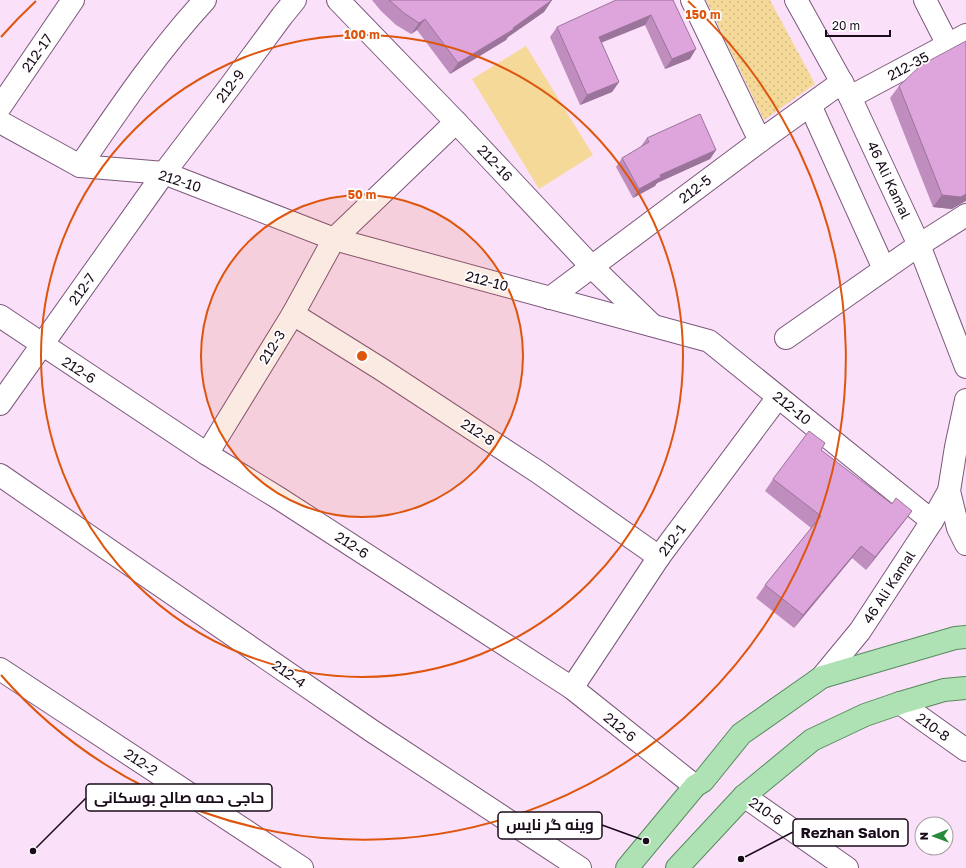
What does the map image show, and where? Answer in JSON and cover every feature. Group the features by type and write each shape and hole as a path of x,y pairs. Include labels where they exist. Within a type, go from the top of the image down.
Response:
{"main road":[{"path":"627,868 695,786 703,781 741,734 822,677 966,636"},
{"path":"677,868 744,796 812,740 865,715 900,703 944,690 966,688"}],"street":[{"name":"212-17","path":"0,107 74,0"},
{"path":"80,166 133,89 181,26 205,0"},
{"name":"212-9","path":"164,172 295,0"},
{"name":"212-16","path":"338,0 456,122 592,267 653,326"},
{"path":"692,0 760,141"},
{"name":"46 Ali Kamal","path":"796,0 846,90 919,245 966,367"},
{"path":"925,0 957,40"},
{"name":"212-35","path":"846,90 957,40"},
{"name":"212-5","path":"550,298 810,105 846,90"},
{"path":"810,105 884,269"},
{"name":"212-10","path":"0,122 80,166 164,172 334,239 709,341 932,521"},
{"path":"334,239 456,122"},
{"name":"212-7","path":"0,404 164,172"},
{"path":"786,338 919,245 966,215"},
{"name":"212-3","path":"207,454 293,314 334,239"},
{"name":"212-8","path":"293,314 381,369 519,459 659,557"},
{"name":"212-6","path":"0,316 207,454 280,499 572,688 695,786"},
{"name":"212-1","path":"572,688 659,557 778,397"},
{"name":"46 Ali Kamal","path":"822,677 860,631 932,521 949,491 956,446 966,400"},
{"name":"212-4","path":"0,475 372,731 580,868"},
{"name":"46 Ali Kamal","path":"949,491 958,528 966,544"},
{"name":"212-2","path":"0,670 302,868"},
{"name":"210-8","path":"900,703 966,750"},
{"name":"210-6","path":"744,796 847,868"}],"shaded area":[{"path":"706,0 770,0 815,84 764,120"},
{"path":"526,46 593,155 539,189 472,79"}],"building":[{"path":"389,0 552,0 513,28 514,29 458,63 425,19 419,23"},
{"path":"616,0 673,0 696,49 672,59 651,15 599,37 619,82 587,95 557,27"},
{"path":"966,41 966,194 961,197 942,195 899,86 921,65"},
{"path":"700,114 716,150 660,175 661,177 639,189 622,158 649,142 647,138"},
{"path":"809,431 825,443 821,450 892,504 896,498 912,511 875,557 861,546 803,615 765,585 821,516 773,479"}],"place":[{"name":"وینه گر نایس","path":"646,841"},
{"name":"حاجی حمه صالح بوسکانی","path":"33,851"},
{"name":"Rezhan Salon","path":"741,859"}]}
